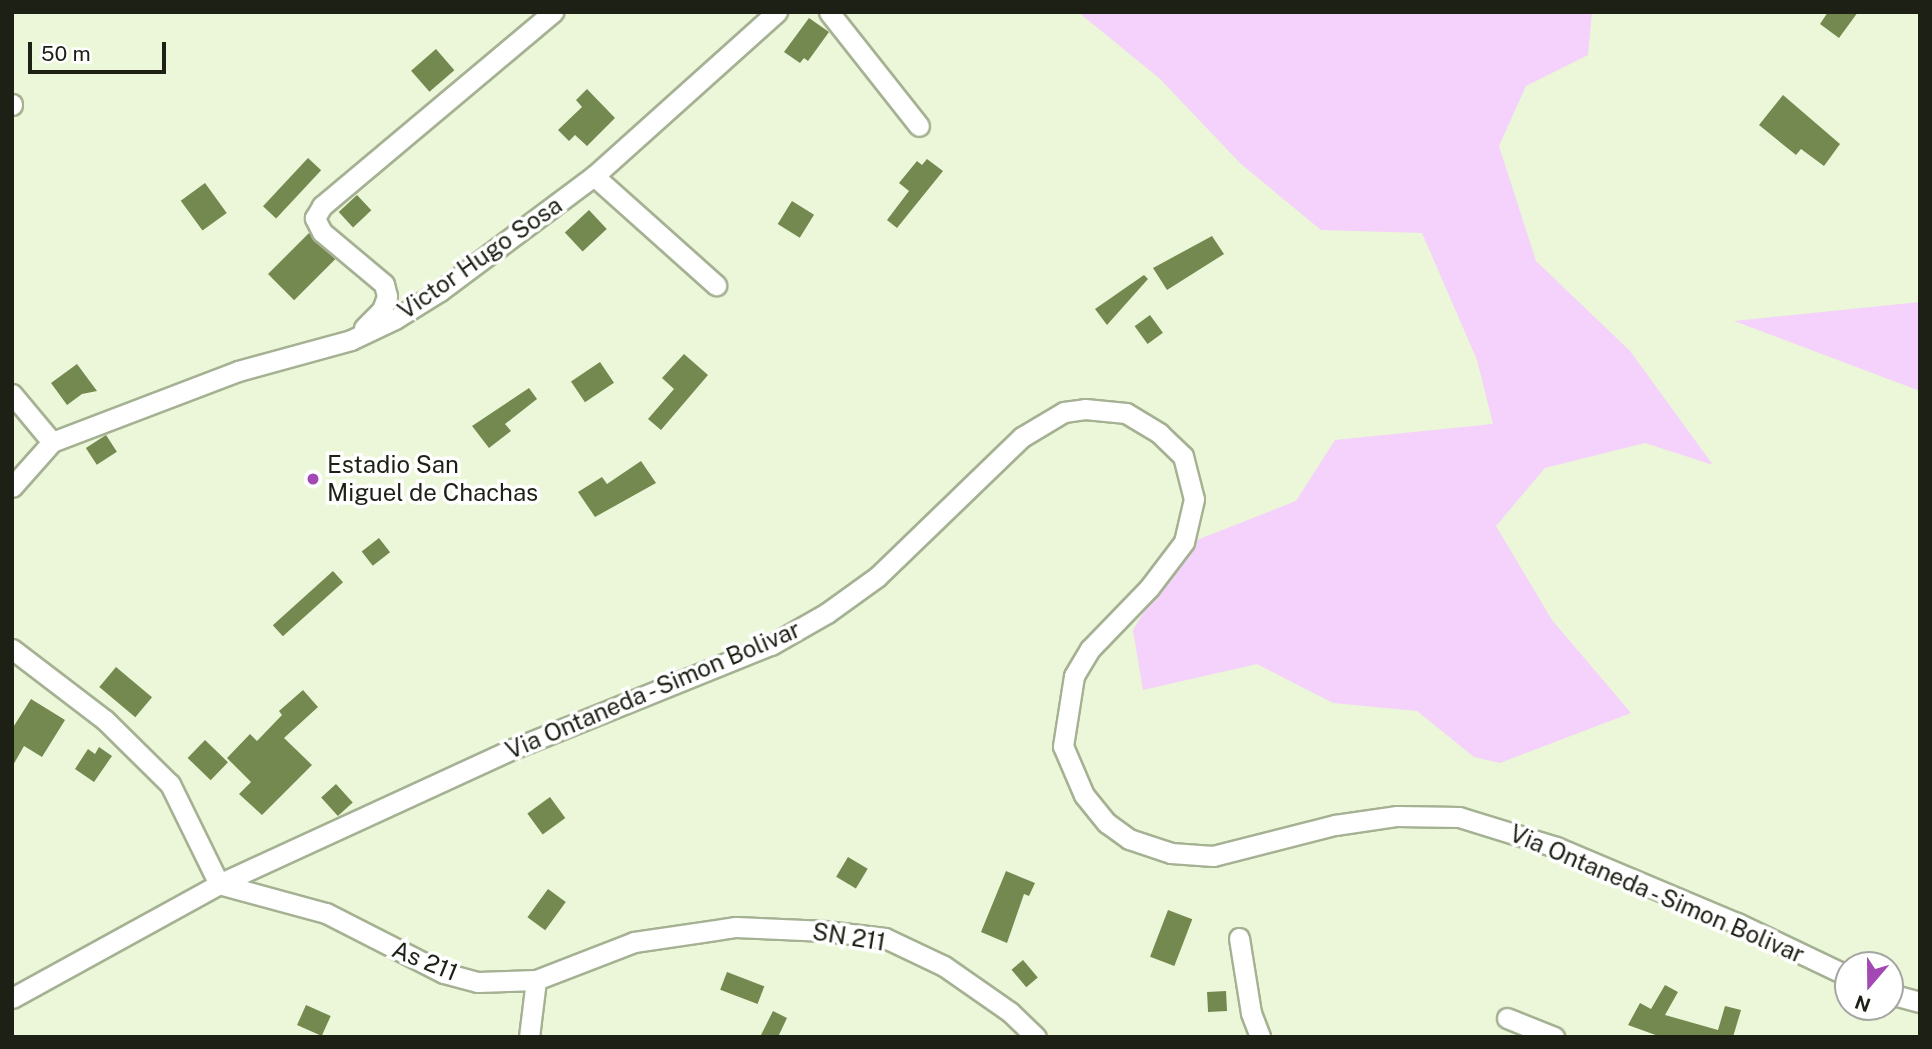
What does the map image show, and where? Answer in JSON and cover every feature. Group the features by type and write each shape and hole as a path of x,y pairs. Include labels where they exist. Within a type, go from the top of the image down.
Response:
{"street":[{"path":"351,340 382,310 387,296 384,284 322,232 315,218 322,206 553,12"},
{"name":"Victor Hugo Sosa","path":"52,442 238,371 351,340 440,291 594,176 777,12"},
{"path":"829,12 919,126"},
{"path":"594,176 716,285"},
{"path":"12,394 52,442 12,487"},
{"name":"Via Ontaneda - Simon Bolivar","path":"12,998 219,884 513,749 771,645 827,613 877,578 1041,422 1064,412 1107,410 1141,420 1183,456 1194,499 1184,542 1149,588 1090,649 1074,676 1063,746 1084,795 1107,822 1129,839 1171,853 1213,856 1335,825 1397,817 1459,817 1556,847 1737,923 1834,969"},
{"path":"14,655 105,720 170,784 219,884"},
{"name":"As 211","path":"219,884 326,914 444,973 478,982 536,980 634,942"},
{"name":"SN 211","path":"634,942 736,927 886,938 944,966 1010,1012 1037,1037"},
{"path":"1239,938 1251,1013 1260,1037"},
{"path":"528,1037 536,980"},
{"path":"1507,1018 1554,1037"}],"shaded area":[{"path":"1078,12 1592,12 1588,55 1526,86 1499,146 1536,261 1630,351 1713,465 1645,443 1545,468 1496,526 1552,620 1631,713 1500,763 1474,757 1417,711 1333,703 1257,664 1143,690 1133,630 1184,545 1296,501 1335,440 1493,424 1477,360 1422,233 1321,230 1241,164 1159,78"},
{"path":"1920,302 1920,391 1734,321"}],"building":[{"path":"1828,12 1858,12 1839,38 1820,24"},
{"path":"809,18 829,32 808,61 804,58 800,63 784,52"},
{"path":"436,49 454,70 429,92 411,71"},
{"path":"587,89 615,118 587,146 575,135 569,141 558,130 582,107 576,100"},
{"path":"1783,95 1840,144 1824,166 1801,149 1796,155 1759,125"},
{"path":"308,158 321,170 276,219 263,206"},
{"path":"927,159 943,171 897,228 887,220 909,191 899,183 917,161 922,165"},
{"path":"205,183 227,213 202,231 181,201"},
{"path":"357,195 371,210 353,227 339,212"},
{"path":"792,201 814,215 800,238 778,224"},
{"path":"589,210 607,229 583,252 565,233"},
{"path":"309,233 335,259 294,300 268,274"},
{"path":"1212,236 1224,254 1167,290 1153,268"},
{"path":"1144,275 1148,279 1107,325 1095,309"},
{"path":"1150,315 1163,333 1148,344 1135,326"},
{"path":"684,354 708,375 661,430 648,419 674,389 662,378"},
{"path":"600,362 614,383 585,402 571,382"},
{"path":"77,364 97,391 82,394 67,405 51,383"},
{"path":"529,388 537,399 505,424 511,431 489,448 472,426"},
{"path":"106,435 117,452 97,465 86,448"},
{"path":"641,461 656,483 595,517 578,492 602,477 607,484"},
{"path":"379,538 390,552 373,566 362,552"},
{"path":"333,571 343,582 283,636 273,625"},
{"path":"116,667 152,697 135,717 99,687"},
{"path":"303,690 318,707 284,738 312,765 262,815 239,794 251,782 227,758 250,734 257,741 282,715 279,711"},
{"path":"31,699 65,720 42,757 24,746 12,767 12,729"},
{"path":"205,740 228,762 211,780 188,758"},
{"path":"99,747 112,756 94,782 75,769 88,749 95,754"},
{"path":"336,784 353,803 338,816 321,797"},
{"path":"550,797 565,818 543,834 527,813"},
{"path":"848,857 868,869 856,889 836,877"},
{"path":"1006,871 1035,883 1029,896 1024,894 1007,943 981,932"},
{"path":"548,889 566,902 545,930 527,917"},
{"path":"1168,910 1192,919 1174,966 1150,957"},
{"path":"1023,960 1038,978 1026,987 1012,970"},
{"path":"727,972 764,986 758,1004 720,990"},
{"path":"1665,985 1678,992 1665,1015 1718,1030 1725,1006 1741,1010 1733,1037 1661,1037 1628,1025 1640,1003 1651,1009"},
{"path":"1226,991 1227,1011 1208,1012 1207,992"},
{"path":"306,1005 331,1016 322,1036 297,1025"},
{"path":"773,1011 787,1018 778,1037 760,1037"}],"place":[{"name":"Estadio San Miguel de Chachas","path":"313,479"}]}
